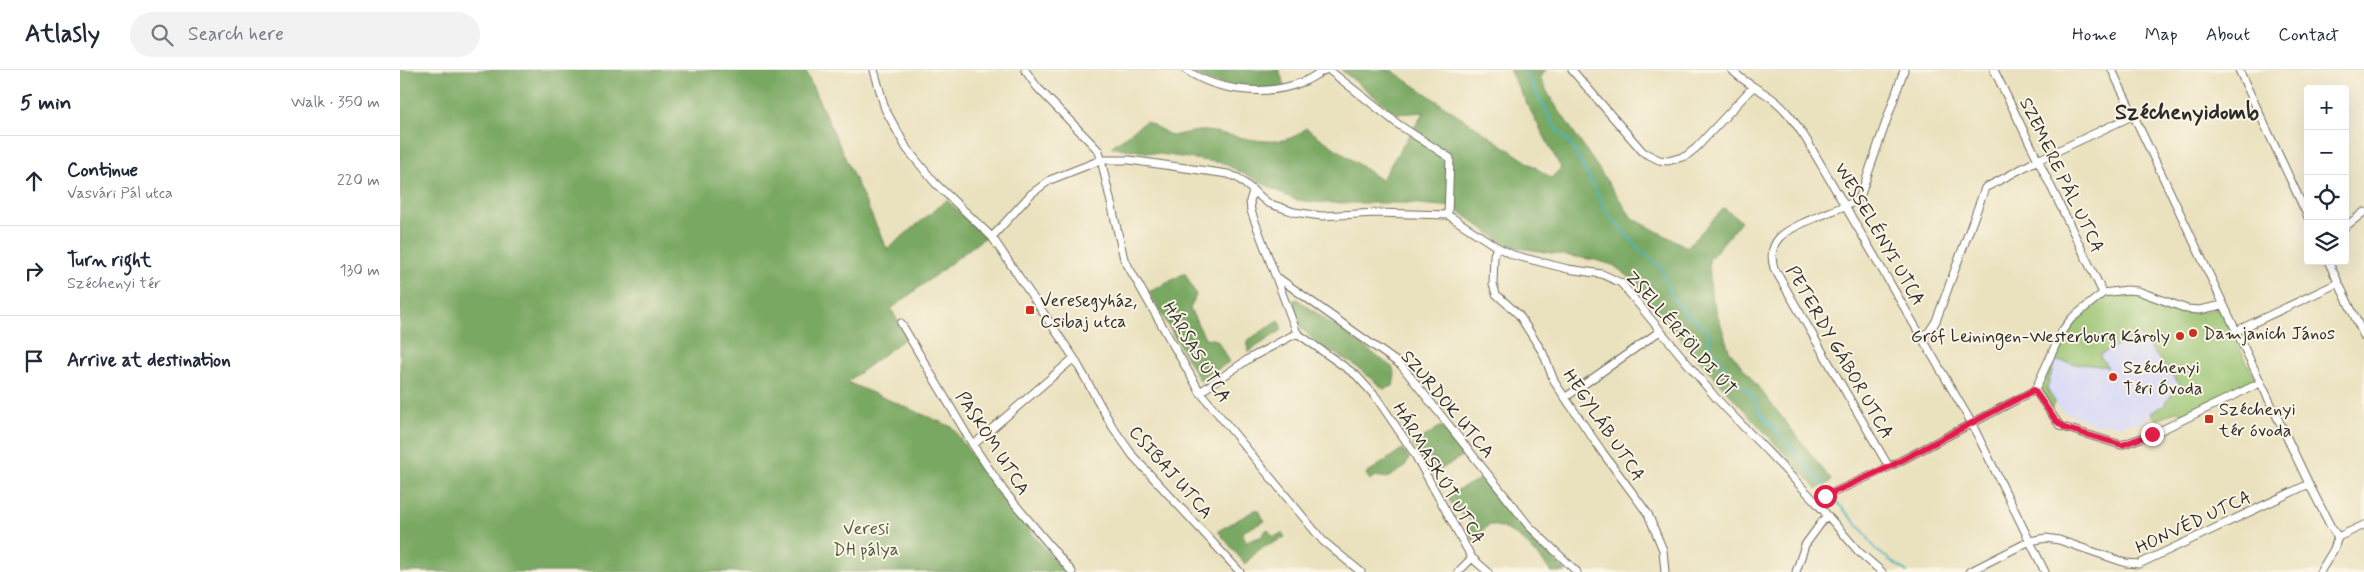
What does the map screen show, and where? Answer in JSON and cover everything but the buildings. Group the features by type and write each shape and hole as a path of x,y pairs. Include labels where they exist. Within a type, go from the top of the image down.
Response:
{"street":[{"name":"CSIBAJ UTCA","path":"874,70 885,109 907,149 935,183 992,237 1074,358 1112,426 1133,456 1240,572"},
{"name":"HÁRSAS UTCA","path":"1025,70 1037,87 1099,151 1124,259 1200,392 1323,541 1361,572"},
{"path":"1186,70 1205,81 1249,90 1285,87 1305,81 1325,70"},
{"path":"992,237 1031,194 1050,180 1101,160 1129,160 1228,174 1238,178 1268,203 1294,212 1321,216 1376,213 1448,215 1450,158 1399,125 1329,70"},
{"path":"1572,70 1643,152 1659,160 1668,161 1686,156 1696,148 1753,87"},
{"name":"WESSELÉNYI UTCA","path":"1732,70 1753,87 1773,99 1790,114 1847,206 1971,422 2045,572"},
{"path":"1847,206 1854,202 1863,191 1904,70"},
{"name":"SZEMERE PÁL UTCA","path":"1994,70 2103,293"},
{"path":"2112,70 2260,383 2330,527 2338,537"},
{"path":"2239,70 2304,208"},
{"path":"1921,336 1929,332 1936,320 1985,188 2038,160 2134,115"},
{"path":"1200,392 1250,358 1298,333 1251,212 1250,201 1254,191"},
{"name":"PETERDY GÁBOR UTCA","path":"1847,206 1789,231 1779,239 1771,258 1774,268 1889,467"},
{"path":"2349,224 2364,212"},
{"name":"ZSELLÉRFÖLDI ÚT","path":"1448,215 1497,247 1513,255 1538,262 1611,276 1621,282 1716,398 1816,500 1826,515 1859,552 1882,572"},
{"name":"HEGYLÁB UTCA","path":"1497,247 1494,255 1493,284 1496,294 1518,315 1527,328 1543,354 1555,383 1648,514 1663,550 1665,572"},
{"path":"2330,265 2364,336"},
{"name":"SZURDOK UTCA","path":"1277,277 1401,365 1529,526 1577,572"},
{"path":"2236,331 2338,283"},
{"path":"1816,500 1889,467 2034,390 2062,331 2070,319 2103,293 2127,290 2138,291 2187,309 2199,310 2223,305"},
{"name":"PASKOM UTCA","path":"901,323 973,445 1004,491 1072,572"},
{"path":"1566,397 1660,331"},
{"name":"HÁRMASKÚT UTCA","path":"1298,333 1356,375 1376,397 1414,453 1472,558 1488,572"},
{"path":"973,445 1074,358"},
{"path":"2034,390 2060,426 2122,445 2152,434 2260,383"},
{"name":"HONVÉD UTCA","path":"2030,541 2046,538 2060,540 2126,563 2139,564 2309,484"},
{"path":"1796,572 1805,545 1826,515"},
{"path":"2320,572 2334,549 2338,537 2364,526"},
{"path":"1969,572 2030,541"},
{"path":"1458,572 1472,558"}],"shaded area":[{"name":"Széchenyi Téri Óvoda","path":"2139,335 2181,386 2165,401 2167,404 2148,415 2146,421 2119,425 2095,424 2062,411 2052,399 2047,388 2055,361 2107,366 2099,355"}],"green space":[{"name":"Veresi DH pálya","path":"400,70 805,70 887,249 947,200 985,237 891,309 907,337 847,382 952,427 995,489 1064,572 400,572"},
{"path":"1186,70 1279,70 1285,87 1234,87 1199,77"},
{"path":"1341,70 1391,70 1551,178 1561,168 1509,70 1546,70 1540,78 1550,97 1632,218 1687,247 1724,208 1741,221 1709,260 1711,294 1729,350 1832,481 1817,489 1709,372 1628,276 1613,265 1595,260 1513,247 1496,238 1453,207 1408,203 1324,203 1295,200 1223,163 1111,147 1146,121 1172,136 1206,131 1271,141 1284,140 1296,136 1306,128 1381,180 1424,112 1397,114"},
{"path":"1185,273 1196,295 1190,309 1205,338 1217,340 1229,362 1200,381 1149,292"},
{"path":"2125,293 2146,297 2179,311 2194,313 2217,309 2222,311 2254,377 2254,381 2182,415 2179,410 2157,420 2151,413 2166,404 2165,401 2181,386 2139,335 2099,355 2108,367 2055,361 2047,388 2055,402 2051,408 2040,387 2046,379 2057,347 2073,322 2087,313 2107,295"},
{"path":"1297,299 1392,367 1395,375 1393,386 1384,389 1352,363 1319,345 1301,328 1292,301"},
{"path":"1279,320 1282,330 1248,352 1247,341"},
{"path":"1441,426 1464,455 1430,476 1413,444"},
{"path":"1402,449 1409,458 1404,468 1387,478 1375,476 1370,480 1366,474"},
{"path":"1480,479 1547,554 1566,572 1551,572 1539,557 1516,535 1498,527 1489,525 1473,541 1468,529 1471,520 1457,511 1449,500 1451,493"},
{"path":"1257,509 1265,521 1242,532 1246,541 1261,537 1267,529 1274,537 1282,533 1285,537 1259,550 1245,564 1218,531"}],"waterway":[{"path":"1524,70 1556,129 1572,146 1608,214 1640,250 1661,267 1671,296 1684,312 1708,329 1710,347 1733,379 1750,392 1762,415 1825,486"},
{"path":"1835,500 1864,532 1876,550 1907,572"}],"place":[{"name":"Veresegyház, Csibaj utca","path":"1030,310"},
{"name":"Damjanich János","path":"2193,333"},
{"name":"Gróf Leiningen-Westerburg Károly","path":"2180,336"},
{"name":"Széchenyi Téri Óvoda","path":"2113,377"},
{"name":"Széchenyi tér óvoda","path":"2209,419"}],"district":[{"name":"Széchenyidomb","path":"2187,111"}],"route":[{"path":"1825,496 1889,467 2034,390 2060,426 2065,428 2122,445 2152,434"}]}
